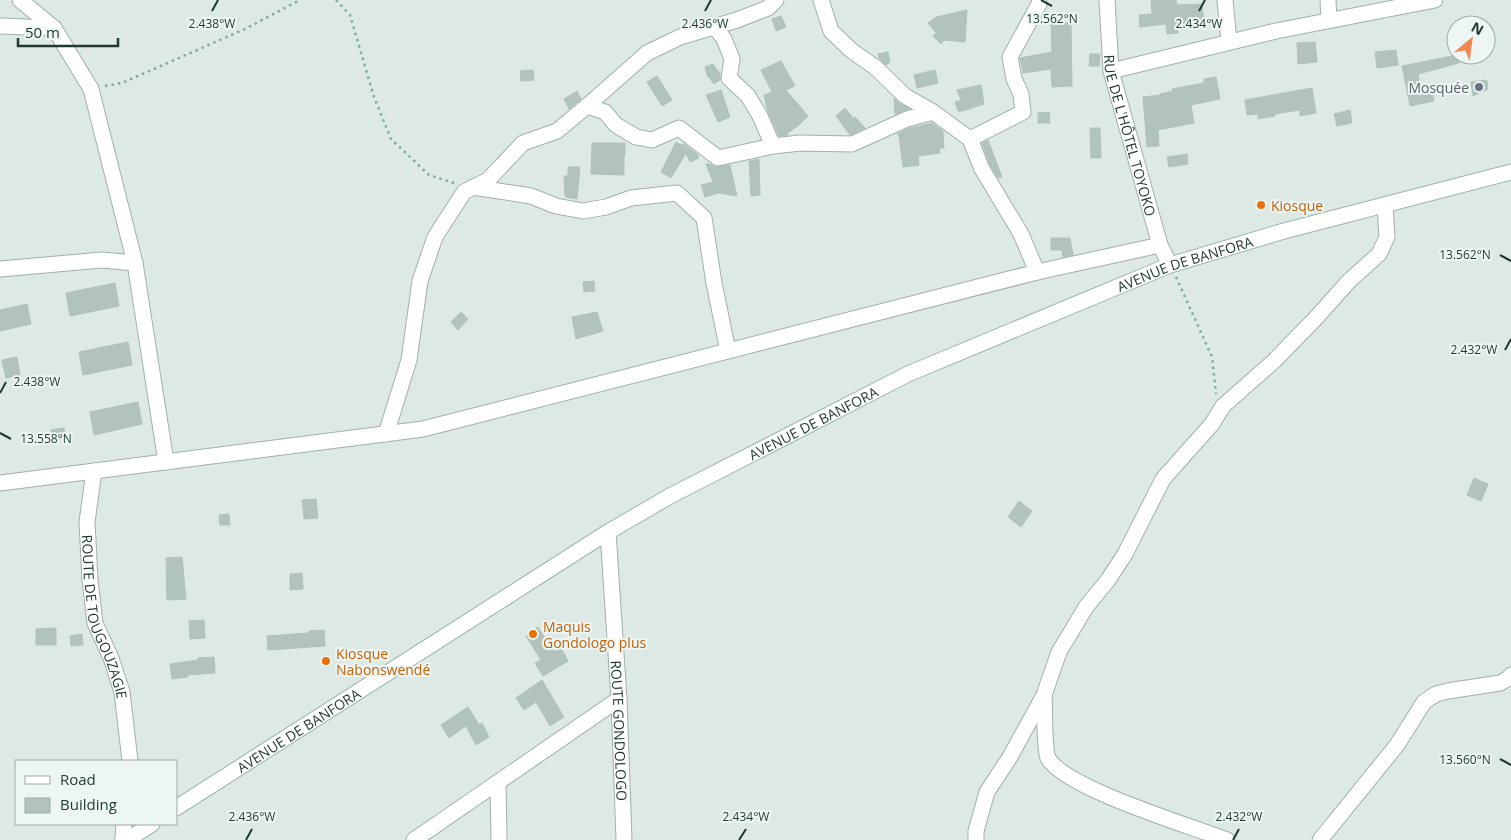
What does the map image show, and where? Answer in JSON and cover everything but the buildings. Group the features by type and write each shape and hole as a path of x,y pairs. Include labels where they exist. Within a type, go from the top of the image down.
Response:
{"street":[{"path":"20,0 54,28 91,89 135,263 166,462"},
{"path":"386,434 409,360 420,281 435,237 464,192 488,180 523,143 557,132 647,52 680,37 737,20 768,8 776,0"},
{"path":"821,0 832,31 838,38 852,51 875,67 905,96 933,112 970,139 982,169 1021,234 1037,272"},
{"name":"RUE DE L'HÔTEL TOYOKO","path":"1107,0 1111,71 1160,245 1170,265"},
{"path":"1225,0 1229,42"},
{"path":"1328,0 1329,20"},
{"path":"1111,71 1276,30 1435,0"},
{"path":"970,139 1022,112 1021,94 1014,79 1010,57 1038,1"},
{"path":"0,26 54,28"},
{"path":"714,26 724,39 732,59 729,78 748,96 760,116 772,146"},
{"path":"587,106 605,112 616,125 636,137 652,140 679,128 718,158 772,146 800,143 852,144 907,119 933,112"},
{"name":"AVENUE DE BANFORA","path":"178,807 608,532 679,492 908,374 1170,265 1284,231 1511,172"},
{"path":"473,187 531,196 556,206 583,211 606,208 631,198 677,193 704,218 714,283 728,351"},
{"path":"976,840 976,831 987,792 1010,756 1044,695 1059,652 1086,607 1108,580 1125,554 1163,479 1224,406 1274,361 1349,281 1379,254 1387,237 1385,205"},
{"path":"0,483 423,429 1037,272 1160,245"},
{"path":"0,269 102,260 135,263"},
{"name":"ROUTE DE TOUGOUZAGIE","path":"94,471 87,522 90,580 95,623 111,658 122,692 130,760"},
{"name":"ROUTE GONDOLOGO","path":"608,532 619,699 624,840"},
{"path":"1320,840 1397,745 1424,702 1436,694 1500,683 1511,675"},
{"path":"1044,695 1047,756 1056,768 1072,779 1120,801 1227,840"},
{"path":"414,840 619,699"},
{"path":"498,782 499,840"},
{"path":"123,840 124,825"},
{"path":"127,840 150,825"}],"path":[{"path":"91,89 122,83 245,29 300,0"},
{"path":"336,0 350,15 374,97 391,139 428,175 473,187"},
{"path":"1170,265 1212,357 1216,417"}],"place":[{"name":"Mosquée","path":"1479,87"},
{"name":"Kiosque","path":"1261,205"},
{"name":"Maquis Gondologo plus","path":"533,634"},
{"name":"Kiosque Nabonswendé","path":"326,661"}]}
